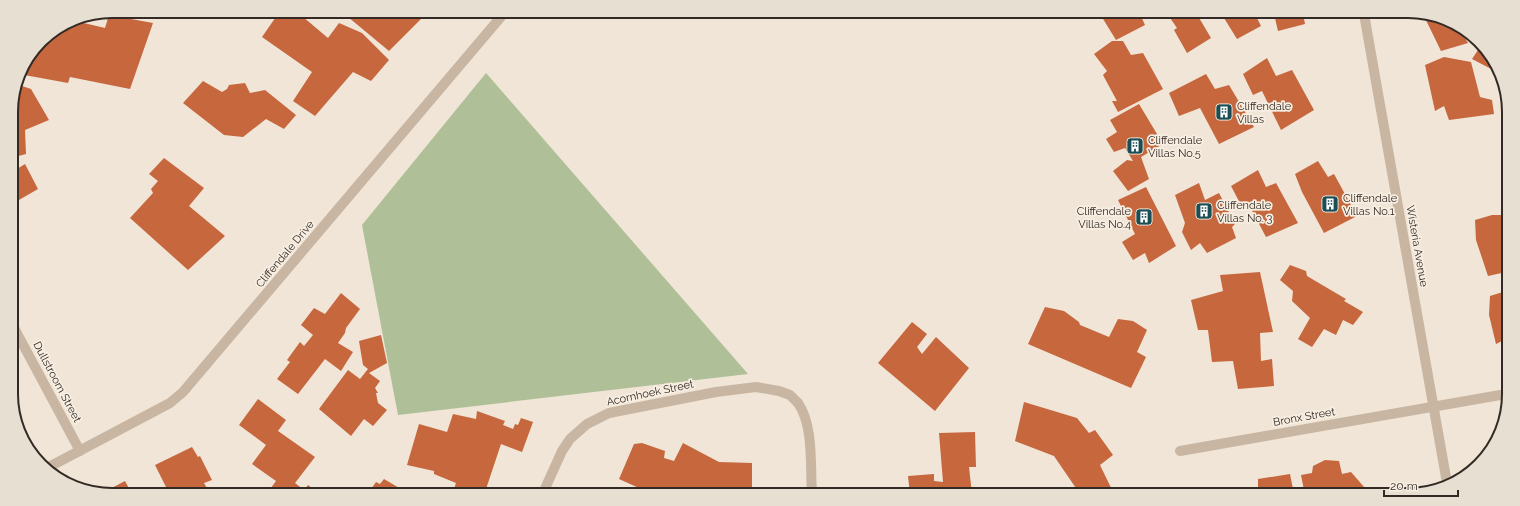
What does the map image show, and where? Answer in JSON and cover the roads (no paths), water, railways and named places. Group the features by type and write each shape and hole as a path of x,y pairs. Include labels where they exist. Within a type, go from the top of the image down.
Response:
{"street":[{"name":"Cliffendale Drive","path":"52,466 170,403 184,392 500,18"},
{"name":"Wisteria Avenue","path":"1365,18 1446,480"},
{"name":"Dullstroom Street","path":"18,335 80,451"},
{"name":"Acornhoek Street","path":"545,488 562,451 570,439 587,424 609,413 716,392 756,387 772,388 790,395 803,409 807,426 812,488"},
{"name":"Bronx Street","path":"1180,451 1502,395"}],"place":[{"name":"Cliffendale Villas","path":"1224,112"},
{"name":"Cliffendale Villas No.5","path":"1135,146"},
{"name":"Cliffendale Villas No.1","path":"1330,204"},
{"name":"Cliffendale Villas No. 3","path":"1204,211"},
{"name":"Cliffendale Villas No.4","path":"1144,217"}]}
